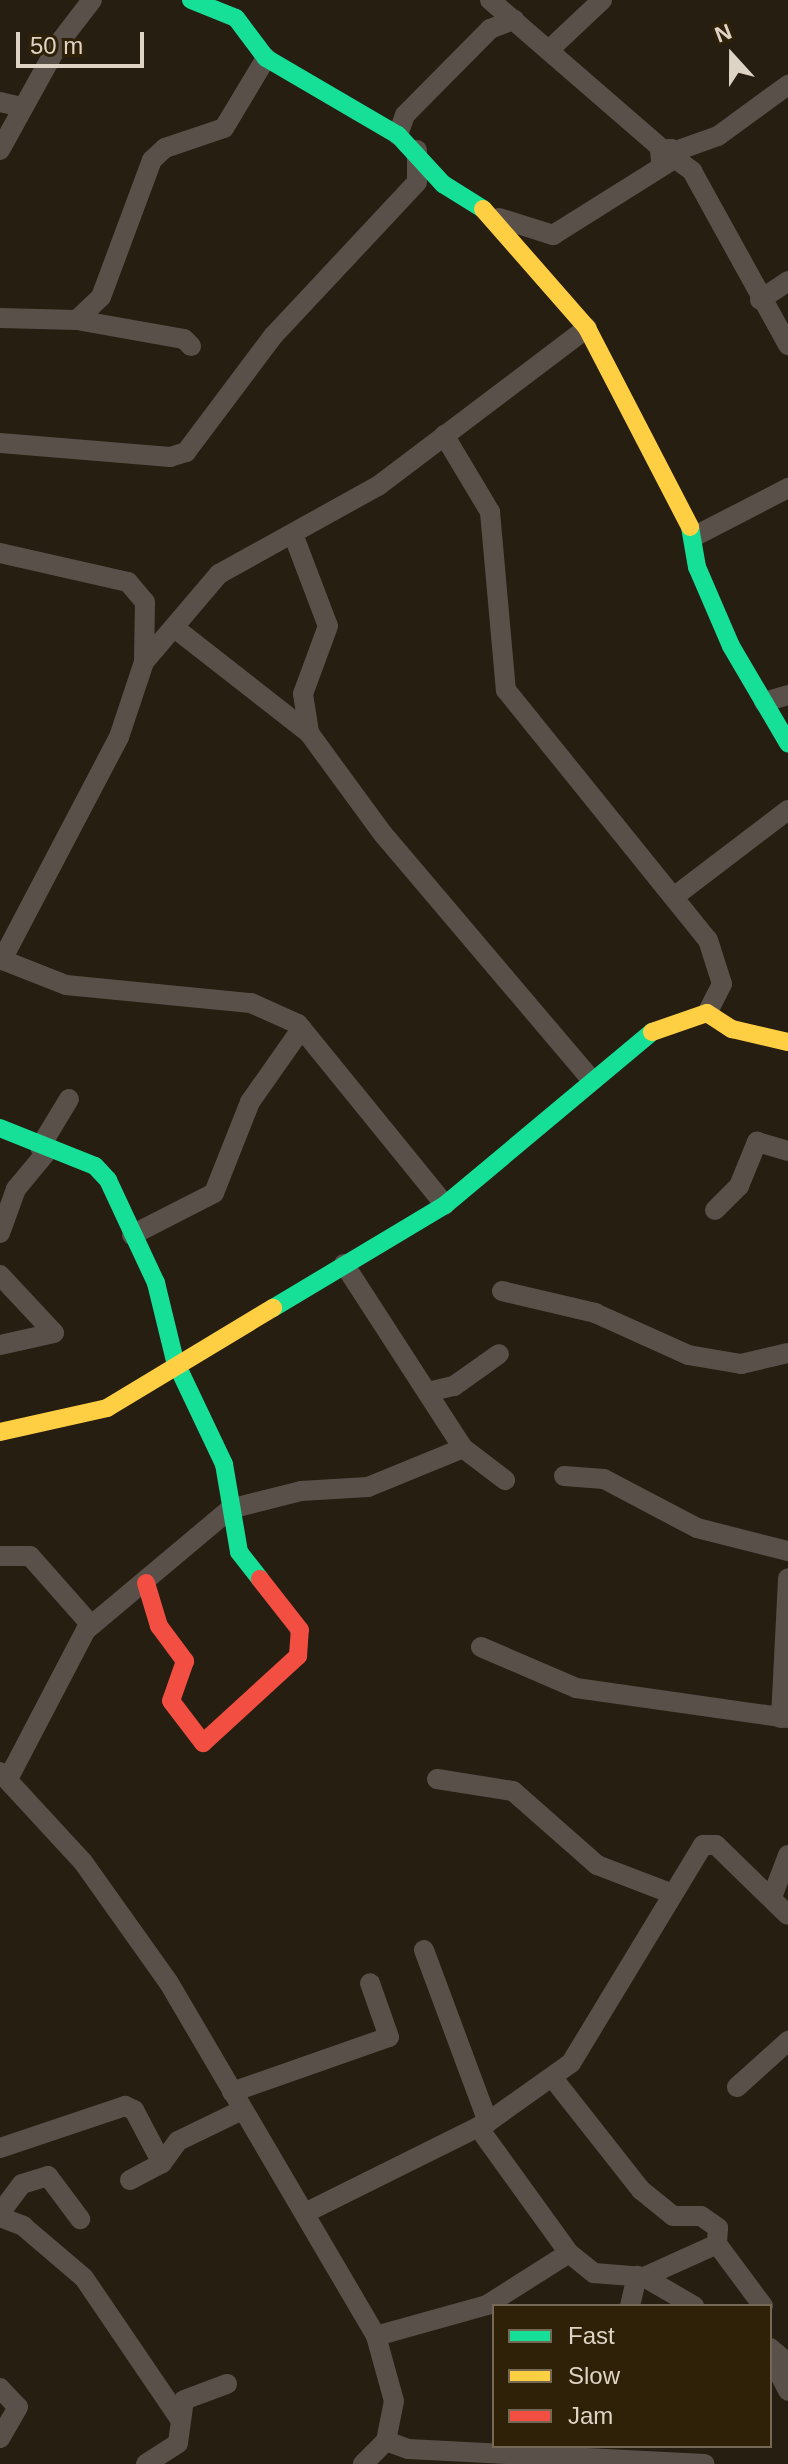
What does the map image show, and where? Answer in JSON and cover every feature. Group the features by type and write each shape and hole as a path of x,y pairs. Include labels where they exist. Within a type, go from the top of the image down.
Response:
{"street":[{"path":"0,150 21,107 92,0"},
{"path":"191,0 236,18 266,58 398,135 417,150 443,184 499,218 553,235 668,155 718,136 788,85"},
{"path":"490,0 668,155 692,171 760,300 788,345"},
{"path":"549,50 602,0"},
{"path":"398,135 405,115 490,29 514,20"},
{"path":"77,320 101,297 152,160 165,148 224,128 266,58"},
{"path":"0,102 21,107"},
{"path":"0,443 170,457 186,452 274,335 417,182 417,150"},
{"path":"499,218 587,328 695,536 701,578 788,743"},
{"path":"760,300 788,281"},
{"path":"0,318 77,320 184,339 191,346"},
{"path":"144,662 176,629 219,574 343,510 587,328"},
{"path":"444,435 490,512 506,690 675,896 719,967 722,984 707,1013"},
{"path":"695,536 788,488"},
{"path":"293,534 328,626 303,694 309,733"},
{"path":"0,553 128,582 145,602 144,662 119,737 1,960 122,996 251,1003 302,1028 445,1205"},
{"path":"176,629 309,733 383,834 590,1078"},
{"path":"764,702 788,695"},
{"path":"675,896 788,810"},
{"path":"0,1432 107,1408 175,1361 445,1205 590,1078 658,1027 707,1013 739,1031 788,1042"},
{"path":"132,1235 214,1193 257,1089 302,1028"},
{"path":"0,1233 16,1189 45,1148 69,1099"},
{"path":"0,1128 108,1180 156,1283 175,1361 213,1433 239,1552 304,1643 203,1743 171,1701 185,1661 159,1626 146,1583"},
{"path":"715,1210 739,1186 757,1142 788,1151"},
{"path":"344,1264 432,1391 463,1448 505,1480"},
{"path":"0,1275 54,1333 0,1345"},
{"path":"502,1291 599,1315 688,1355 741,1364 788,1353"},
{"path":"432,1391 454,1386 499,1354"},
{"path":"363,2464 386,2441 394,2401 376,2336 169,1983 132,1938 83,1862 4,1776 91,1625 146,1583 230,1509 301,1491 368,1487 463,1448"},
{"path":"564,1476 604,1479 697,1528 788,1551"},
{"path":"0,1556 30,1556 91,1625"},
{"path":"481,1647 576,1688 784,1718 787,1592"},
{"path":"437,1779 513,1791 597,1865 670,1893"},
{"path":"305,2213 483,2124 571,2063 670,1893 703,1845 716,1845 788,1915"},
{"path":"772,1897 788,1855"},
{"path":"424,1950 483,2124 569,2253 594,2273 641,2277 690,2304"},
{"path":"130,2180 162,2163 178,2141 236,2102 389,2037 370,1983"},
{"path":"737,2087 788,2041"},
{"path":"552,2077 641,2190 673,2216 689,2213 718,2228 717,2244 762,2304"},
{"path":"0,2148 125,2106 134,2110 162,2163"},
{"path":"80,2219 48,2176 22,2184 0,2215 23,2226 84,2278 179,2418"},
{"path":"631,2304 641,2277 717,2244"},
{"path":"376,2336 487,2305 569,2253"},
{"path":"772,2350 783,2359 779,2373 788,2391"},
{"path":"146,2464 178,2443 179,2418 184,2400 227,2384"},
{"path":"0,2388 18,2407 0,2438"},
{"path":"386,2441 538,2459 566,2451 702,2464"}],"traffic: fast":[{"path":"191,0 236,18 266,58 398,135 443,184 483,209"},
{"path":"690,527 697,567 731,646 788,743"},
{"path":"273,1308 445,1205 652,1032"},
{"path":"0,1128 95,1166 108,1180 156,1283 175,1361 224,1464 239,1552 260,1579"}],"traffic: slow":[{"path":"483,209 587,328 690,527"},
{"path":"652,1032 707,1013 732,1029 788,1042"},
{"path":"0,1432 107,1408 273,1308"}],"traffic: jam":[{"path":"146,1583 159,1626 185,1661 171,1701 203,1743 298,1656 300,1630 260,1579"}]}
